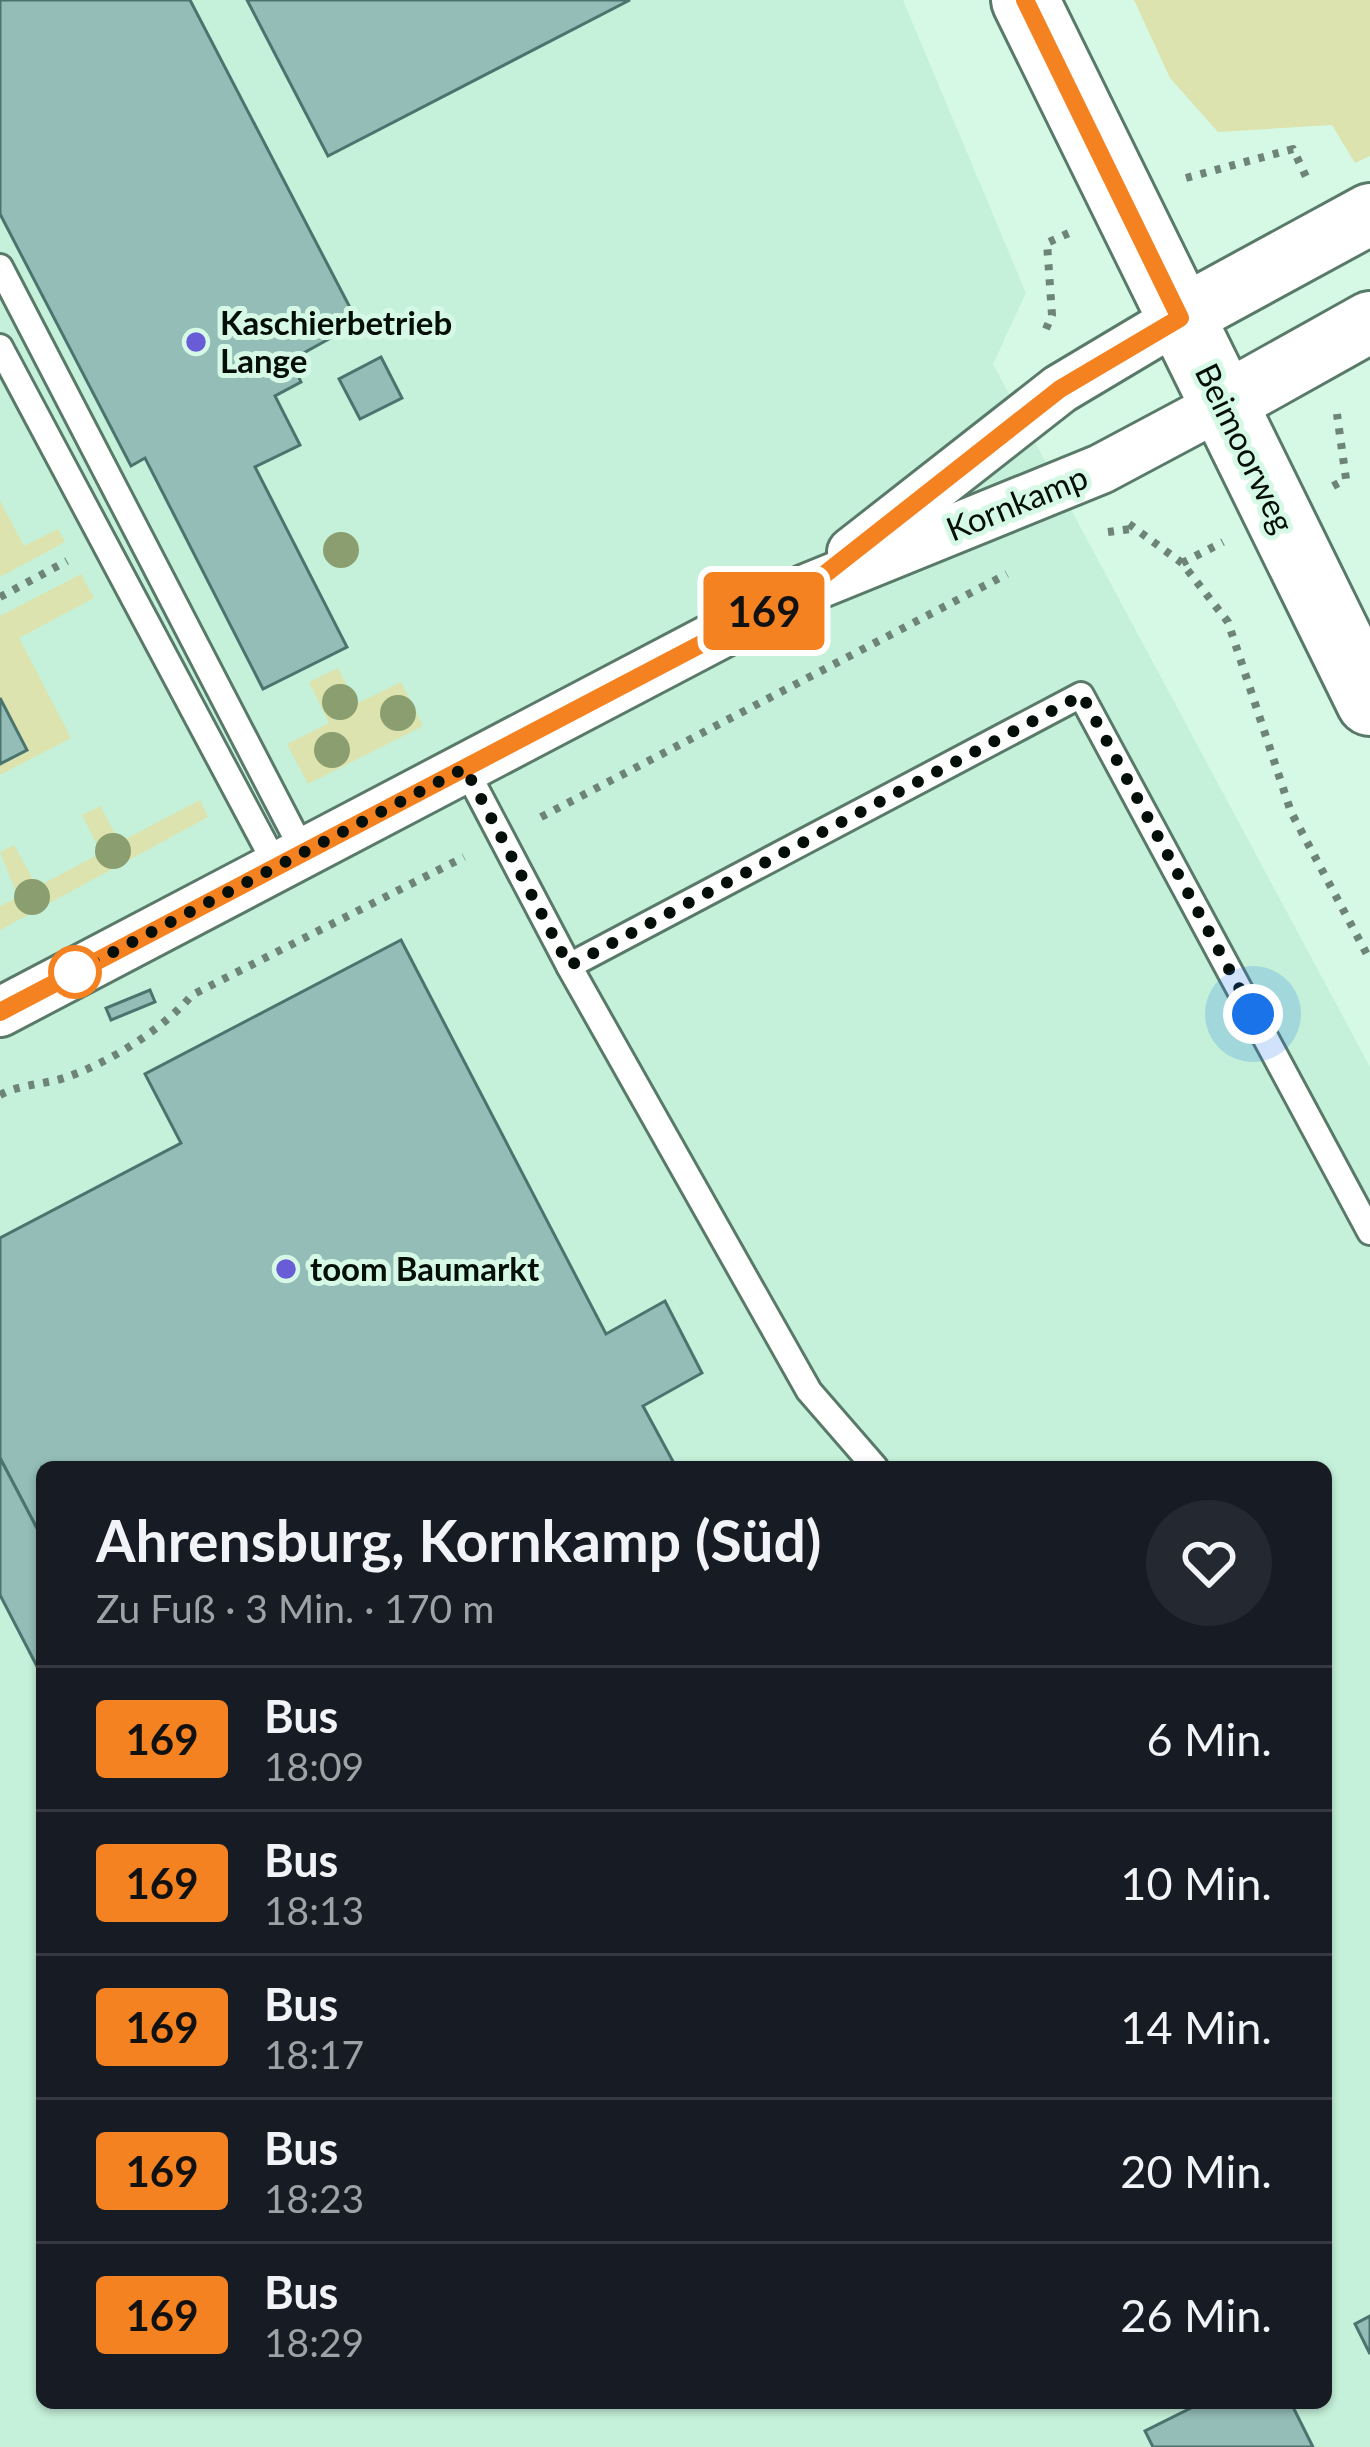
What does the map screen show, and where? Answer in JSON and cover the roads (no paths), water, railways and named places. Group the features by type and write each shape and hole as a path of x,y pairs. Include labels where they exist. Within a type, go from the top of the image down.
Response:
{"main road":[{"name":"Beimoorweg","path":"1025,0 1370,702"}],"street":[{"path":"1180,318 1370,214"},
{"name":"Kornkamp","path":"806,589 1060,389 1180,318"},
{"path":"1222,404 1370,322"},
{"name":"Kornkamp","path":"0,1012 806,589 1101,470 1222,404"}],"lane":[{"path":"0,267 290,860"},
{"path":"0,347 290,860"},
{"path":"569,966 1082,695 1370,1232"},
{"path":"465,768 569,966 809,1391 870,1461"}],"place":[{"name":"Kaschierbetrieb Lange","path":"196,342"},
{"name":"toom Baumarkt","path":"286,1269"}]}
